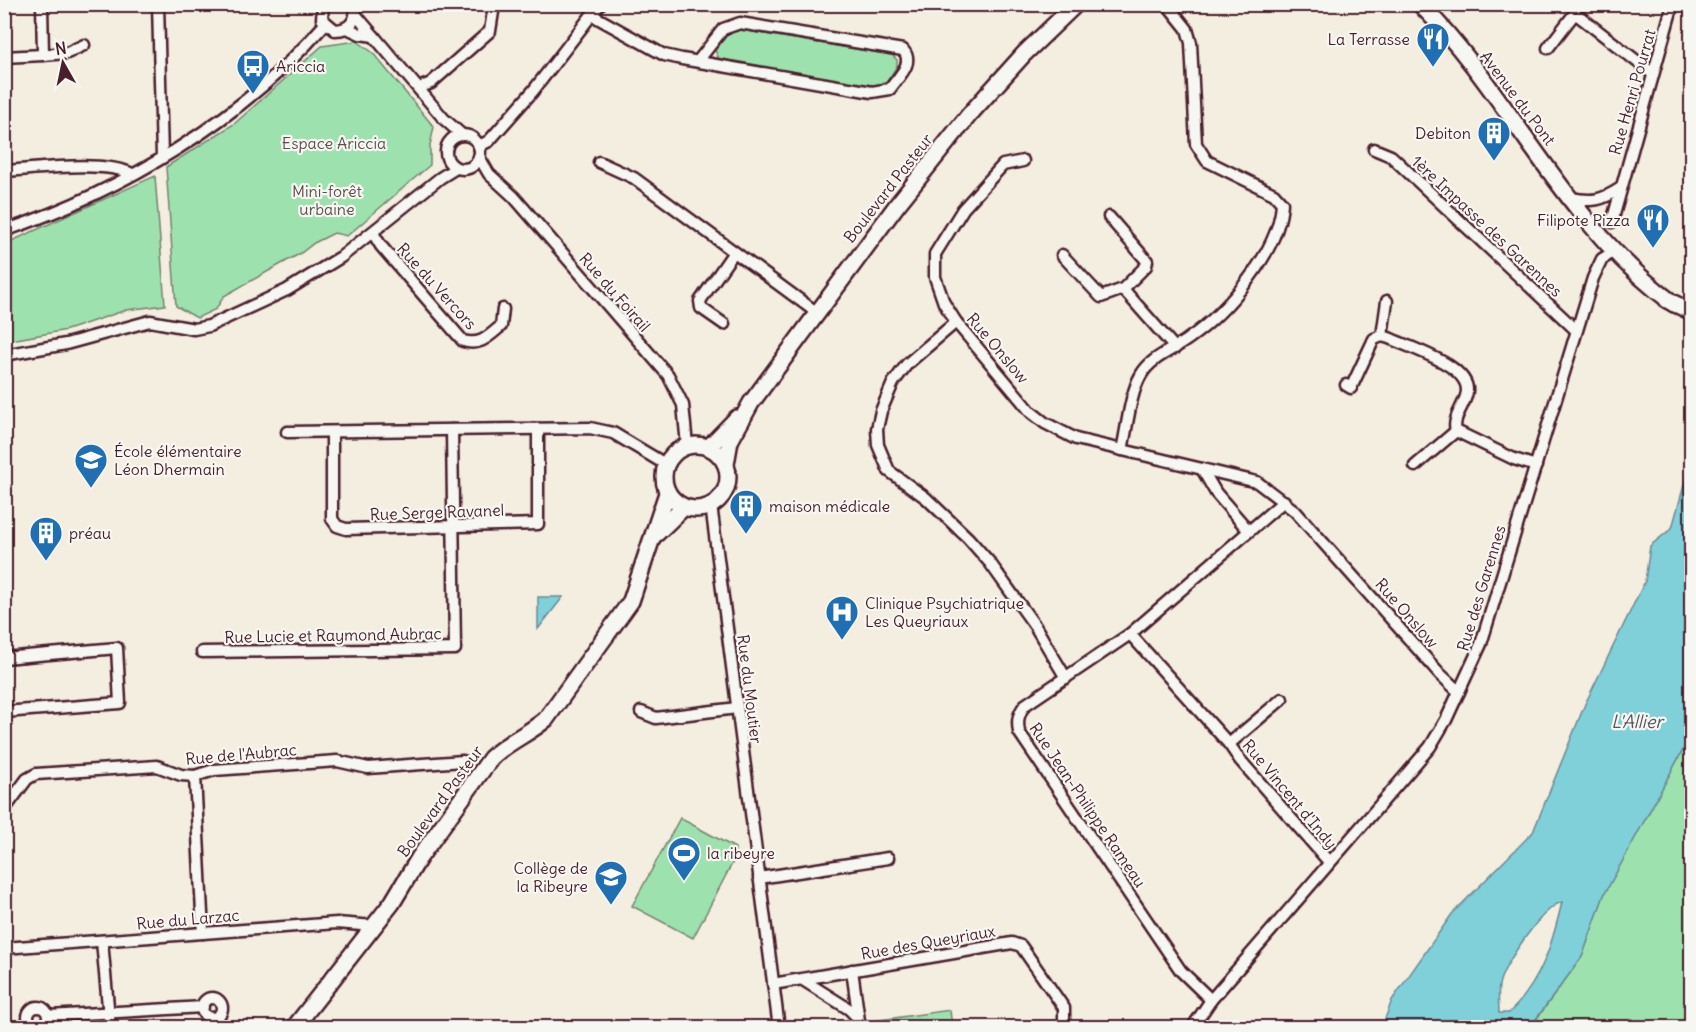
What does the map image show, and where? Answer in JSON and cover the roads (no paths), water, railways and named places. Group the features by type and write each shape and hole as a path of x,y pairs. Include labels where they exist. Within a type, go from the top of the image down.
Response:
{"main road":[{"name":"Avenue du Pont","path":"1419,4 1459,49 1584,216 1646,283 1674,304"},
{"name":"Boulevard Pasteur","path":"726,464 730,441 751,403 816,312 969,115 1024,54 1076,6"},
{"name":"Avenue du Pont","path":"1584,216 1607,256 1646,287 1674,304"},
{"path":"1674,304 1692,312"},
{"name":"Boulevard Pasteur","path":"709,447 751,403"},
{"path":"687,445 709,447 726,464 728,483 724,492 711,505 703,509 684,507 667,493 663,484 665,465 678,449 687,445"},
{"name":"Boulevard Pasteur","path":"294,1028 392,903 419,858 491,758 513,740 533,730 546,719 631,601 667,493"},
{"name":"Boulevard Pasteur","path":"651,541 684,507"}],"street":[{"path":"42,4 43,56"},
{"path":"158,4 162,157"},
{"path":"322,4 321,14 325,24 335,30 346,28 360,34 374,36"},
{"path":"4,356 66,344 150,321 194,329 209,326 313,275 373,233 440,178 456,168 468,168 479,151 533,91 600,4"},
{"path":"1122,450 1140,375 1160,356 1190,338 1251,276 1281,217 1282,203 1274,194 1207,161 1200,154 1196,144 1191,43 1187,29 1167,4"},
{"path":"1565,4 1652,73"},
{"name":"Rue Henri Pourrat","path":"1612,222 1673,4"},
{"path":"346,28 355,10 444,119 462,135 475,140 479,151"},
{"path":"419,87 431,83 490,31 493,12"},
{"path":"1548,48 1575,13"},
{"path":"592,15 664,54 698,61 872,92 890,89 908,63 908,55 903,50 740,23 723,29 698,61"},
{"path":"4,231 65,208 162,157 253,95 300,52 325,24"},
{"path":"4,57 67,53 84,45"},
{"path":"444,119 446,156 456,168"},
{"path":"447,145 453,138 462,135"},
{"name":"1ère Impasse des Garennes","path":"1374,149 1391,156 1576,330"},
{"name":"Rue du Foirail","path":"479,151 489,174 514,197 668,375 683,405 687,445"},
{"name":"Rue Onslow","path":"1023,161 1003,165 1000,168 963,209 935,254 934,277 944,303 956,322 1031,412 1045,423 1076,439 1257,482 1284,501 1406,634 1440,675 1459,692"},
{"path":"599,162 634,178 816,312"},
{"path":"4,171 100,167 120,168 132,174"},
{"name":"Rue du Foirail","path":"468,168 489,174"},
{"path":"1570,198 1586,201 1604,199 1621,188"},
{"path":"1062,255 1101,297 1123,289 1146,266 1147,261 1109,217"},
{"name":"Rue du Vercors","path":"373,233 381,246 463,341 479,343 486,339 501,326 503,309"},
{"path":"723,324 701,308 700,301 734,252"},
{"name":"Rue des Garennes","path":"1192,1028 1211,1000 1430,747 1481,644 1576,330 1593,278 1602,259 1607,256"},
{"path":"1123,289 1175,348"},
{"path":"1382,336 1387,301"},
{"path":"956,322 907,364 892,383 881,411 877,429 878,445 889,471 926,498 968,537 990,563 1035,626 1066,678"},
{"path":"1346,385 1352,388 1374,339 1382,336 1462,373 1468,386 1467,395 1454,425 1456,431 1514,459 1536,466"},
{"name":"Rue Serge Ravanel","path":"332,432 333,519 337,525 346,529 538,524 538,429"},
{"name":"Rue Lucie et Raymond Aubrac","path":"202,652 455,649 452,430"},
{"path":"287,432 603,430 665,465"},
{"path":"1415,466 1456,431"},
{"path":"1202,469 1216,493 1248,531 1284,501"},
{"name":"Rue du Moutier","path":"711,505 779,1028"},
{"name":"Rue Jean-Philippe Rameau","path":"1211,1000 1181,971 1019,732 1017,723 1020,711 1025,705 1130,634 1248,531"},
{"name":"Rue Vincent d'Indy","path":"1130,634 1229,744 1240,760 1329,862"},
{"path":"4,658 117,648 120,703 4,712"},
{"name":"Rue Vincent d'Indy","path":"1229,744 1282,699"},
{"path":"641,712 656,718 737,708"},
{"name":"Rue de l'Aubrac","path":"4,810 27,779 36,774 157,766 181,775 195,776 214,770 337,761 368,768 463,761"},
{"path":"195,776 203,933"},
{"path":"759,878 888,858"},
{"name":"Rue du Larzac","path":"4,948 338,923 374,926"},
{"path":"102,941 110,1028"},
{"name":"Rue des Queyriaux","path":"773,984 1012,943 1021,946 1064,1008 1064,1028"},
{"name":"Rue des Queyriaux","path":"852,970 859,1023"},
{"name":"Rue des Queyriaux","path":"803,980 849,1010 859,1023"},
{"path":"49,1016 203,1007"}],"water":[{"name":"L'Allier","path":"1691,460 1691,735 1604,895 1582,957 1530,1027 1382,1027 1392,1000 1452,914 1533,832 1585,704 1645,581 1650,546 1672,528","holes":["1562,902 1544,962 1529,989 1509,1013 1499,1013 1499,985 1509,962 1536,924 1554,906"]},
{"path":"538,597 563,597 538,629"}],"place":[{"name":"La Terrasse","path":"1433,68"},
{"name":"Ariccia","path":"253,95"},
{"name":"Debiton","path":"1494,162"},
{"name":"Filipote Pizza","path":"1653,249"},
{"name":"École élémentaire Léon Dhermain","path":"91,489"},
{"name":"maison médicale","path":"746,535"},
{"name":"préau","path":"46,562"},
{"name":"Clinique Psychiatrique Les Queyriaux","path":"842,641"},
{"name":"la ribeyre","path":"684,882"},
{"name":"Collège de la Ribeyre","path":"611,906"}],"park label":[{"name":"Espace Ariccia","path":"334,143"},
{"name":"Mini-forêt urbaine","path":"327,200"}]}
